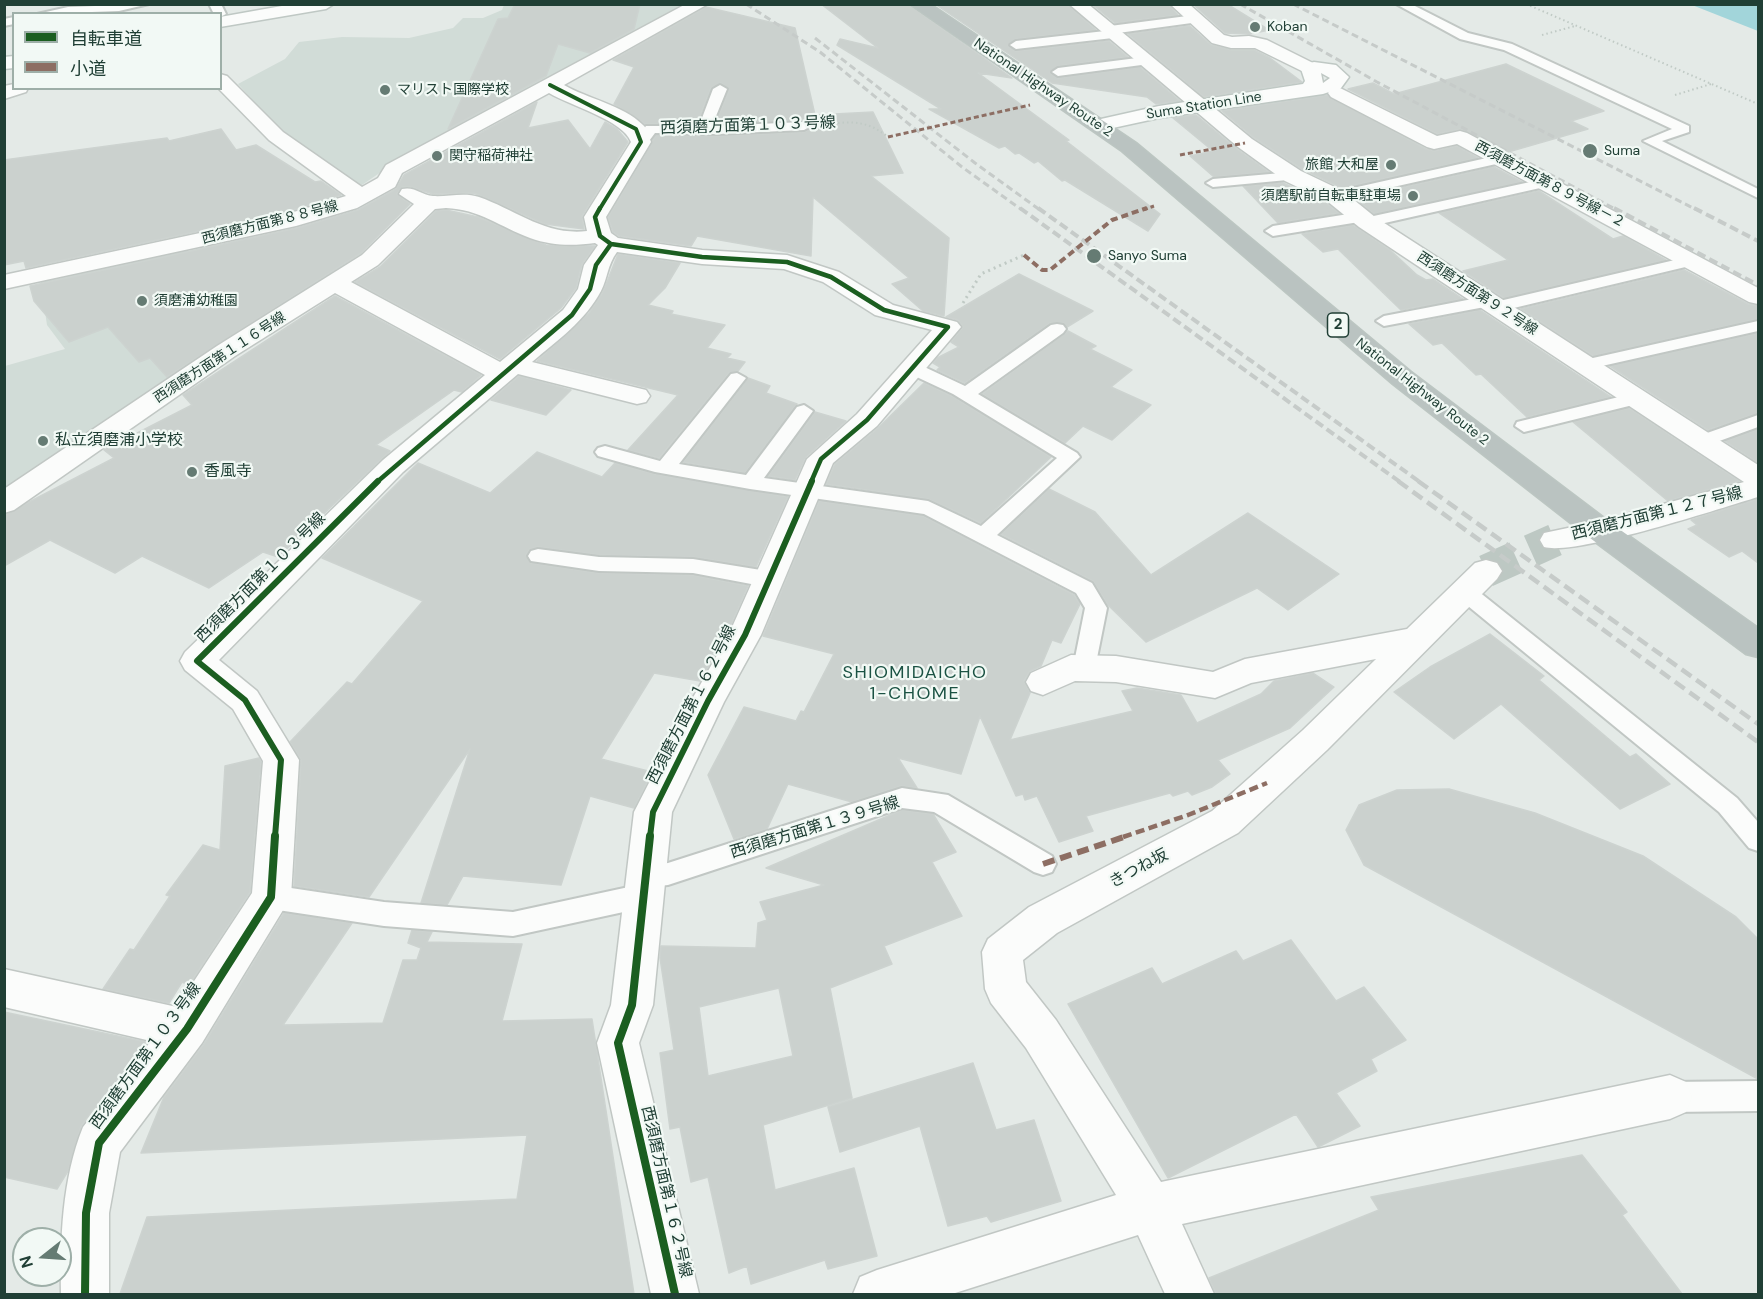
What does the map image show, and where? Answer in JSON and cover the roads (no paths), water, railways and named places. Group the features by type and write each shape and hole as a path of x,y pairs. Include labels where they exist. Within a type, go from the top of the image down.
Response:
{"highway":[{"name":"National Highway Route 2","path":"918,4 1129,147 1402,378 1600,531 1758,645"}],"street":[{"path":"222,21 326,4"},
{"name":"西須磨方面第８８号線","path":"4,282 288,221 349,203 387,182 393,169 700,4"},
{"name":"西須磨方面第９２号線","path":"1077,4 1245,144 1293,176 1335,196 1364,219 1758,478"},
{"path":"1178,4 1195,19"},
{"name":"Suma Station Line","path":"1099,125 1199,107 1310,79 1262,44 1249,41 1231,43 1218,39 1195,19"},
{"path":"222,82 276,136 344,181 361,196"},
{"path":"550,85 578,101 613,115 636,129 641,142"},
{"name":"西須磨方面第８９号線－２","path":"1338,93 1434,143 1460,137 1758,297"},
{"name":"西須磨方面第１０３号線","path":"85,1294 86,1213 99,1143 187,1029 271,897 281,760 245,700 197,662 393,466 572,315 590,289 606,240 595,217 641,142"},
{"path":"387,182 428,203 471,202 538,233 570,240 606,240"},
{"name":"西須磨方面第１１６号線","path":"4,503 226,351 336,284 370,260 428,203"},
{"name":"西須磨方面第１６２号線","path":"606,240 702,257 787,262 831,277 884,310 948,327 867,420 821,459 745,635 708,701 653,812 632,1005 618,1044 675,1294"},
{"path":"336,284 508,369 637,396"},
{"name":"西須磨方面第１２７号線","path":"1555,540 1600,531 1758,488"},
{"name":"きつね坂","path":"1150,1208 1041,1034 1006,989 1002,951 1043,920 1225,822 1315,740 1475,582"},
{"path":"1043,682 1071,668 1084,668 1116,669 1215,685 1245,672 1418,639"},
{"path":"4,987 187,1029"},
{"path":"877,1294 1150,1208 1670,1097"},
{"path":"1150,1208 1190,1294"}],"lane":[{"path":"54,12 71,9 106,10 144,4"},
{"path":"1401,4 1464,36 1508,47 1684,129 1650,141 1758,194"},
{"path":"1016,45 1195,19"},
{"path":"1058,72 1145,61"},
{"path":"704,130 720,89"},
{"name":"西須磨方面第１０３号線","path":"641,142 651,129 704,130 804,126"},
{"path":"1335,196 1500,159"},
{"path":"1214,183 1293,176"},
{"path":"1273,231 1364,219 1544,183"},
{"path":"1384,321 1492,304 1692,261"},
{"path":"1584,365 1758,326"},
{"path":"966,394 1057,329"},
{"path":"912,368 966,394 1070,457 983,536"},
{"path":"665,468 737,378"},
{"path":"1524,426 1635,399"},
{"path":"750,483 804,411"},
{"path":"1700,442 1758,421"},
{"path":"605,452 665,468 750,483 928,508 1084,588 1096,608 1084,668"},
{"path":"538,556 599,564 693,566 768,579"},
{"path":"1475,582 1728,805 1758,840"},
{"name":"西須磨方面第１３９号線","path":"271,897 384,914 513,924 644,886 669,874 902,798 939,802 1043,864"},
{"path":"1670,1097 1758,1096"}],"water":[{"path":"1692,5 1758,5 1758,31"}],"tunnel":[{"path":"1486,571 1555,540"}],"railway":[{"path":"746,4 820,52 962,167 1022,210"},
{"path":"1240,4 1377,82 1617,210"},
{"path":"1293,4 1697,210"},
{"path":"815,38 975,163 1040,210"},
{"path":"1020,208 1400,482"},
{"path":"1038,208 1420,482"},
{"path":"1614,208 1758,285"},
{"path":"1694,208 1758,241"},
{"path":"1398,481 1758,742"},
{"path":"1418,481 1758,724"}],"place":[{"name":"Koban","path":"1255,27"},
{"name":"マリスト国際学校","path":"385,90"},
{"name":"Suma","path":"1590,151"},
{"name":"関守稲荷神社","path":"437,156"},
{"name":"旅館 大和屋","path":"1391,165"},
{"name":"須磨駅前自転車駐車場","path":"1413,196"},
{"name":"Sanyo Suma","path":"1094,256"},
{"name":"須磨浦幼稚園","path":"142,301"},
{"name":"私立須磨浦小学校","path":"43,441"},
{"name":"香風寺","path":"192,472"}],"district":[{"name":"SHIOMIDAICHO 1-CHOME","path":"915,683"}]}
